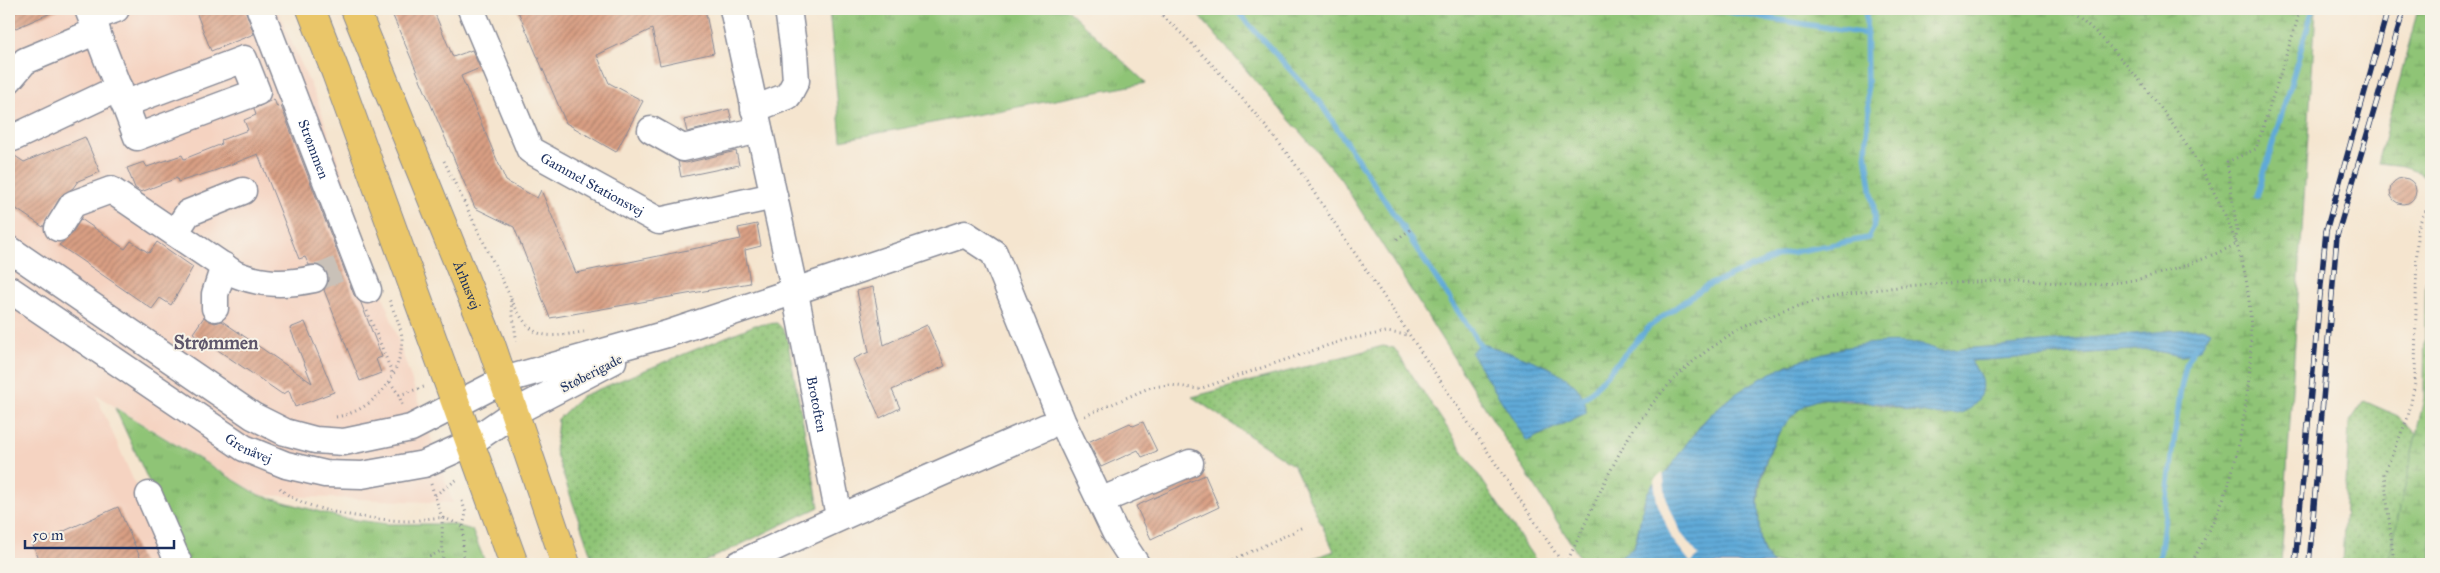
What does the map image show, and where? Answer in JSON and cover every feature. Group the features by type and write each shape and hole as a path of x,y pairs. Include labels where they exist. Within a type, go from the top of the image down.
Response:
{"main road":[{"path":"311,9 514,564"},
{"name":"Århusvej","path":"355,9 504,380 566,564"}],"street":[{"path":"9,80 25,61 92,20 116,9"},
{"name":"Strømmen","path":"260,9 352,264 368,290"},
{"name":"Gammel Stationsvej","path":"471,9 530,150 659,221 774,196"},
{"path":"733,9 795,293"},
{"path":"652,130 683,148 757,120 788,96 796,81 788,9"},
{"path":"9,136 12,138 122,96 92,20"},
{"path":"58,228 74,204 111,190 224,266 253,281 272,284 292,284 314,279"},
{"path":"175,233 188,213 243,191"},
{"name":"Støberigade","path":"504,380 667,334 795,293 965,234 994,253 1054,424"},
{"name":"Grenåvej","path":"9,249 253,416 285,432 315,440 344,442 372,438 411,428 504,380"},
{"path":"215,308 216,287 224,266"},
{"name":"Grenåvej","path":"9,289 244,448 286,465 325,474 362,475 424,464 470,443 515,412"},
{"name":"Brotoften","path":"795,293 839,516"},
{"name":"Støberigade","path":"515,412 667,334"},
{"path":"739,564 839,516 912,487 1054,424 1100,501 1115,532 1136,564"},
{"path":"1100,501 1190,463"},
{"path":"149,495 179,564"}],"path":[{"path":"1156,9 1243,98 1287,154 1564,564 1631,432 1659,395 1691,362 1730,336 1771,315 1819,300 1868,290 2011,281 2110,284 2145,277 2213,255 2236,245"},
{"path":"2069,9 2115,53 2153,97 2182,138 2211,189 2242,262 2250,334 2250,365 2242,431 2228,487 2191,564"},
{"path":"2236,245 2237,231 2227,162 2256,149 2301,9"},
{"path":"442,155 518,313 529,327 541,336 550,337 587,331"},
{"path":"2394,564 2384,474 2408,417 2415,383 2417,230 2424,213 2431,205"},
{"path":"1397,240 1413,228"},
{"path":"368,290 360,293 393,375"},
{"path":"510,296 518,349"},
{"path":"1054,424 1072,422 1151,387 1170,385 1199,389 1344,340 1386,332 1409,335"},
{"path":"331,418 347,415 374,400 390,382 399,395"},
{"path":"275,482 288,496 330,510 369,518 409,521 442,518 463,527"},
{"path":"435,495 442,518 443,564"},
{"path":"462,501 466,513 463,527 464,564"},
{"path":"1224,564 1304,527"},
{"path":"423,564 427,558 443,549"},
{"path":"9,560 11,564"}],"shaded area":[{"path":"9,9 277,9 318,102 453,503 261,495 96,395 170,564 9,564"}],"green space":[{"path":"829,9 1067,9 1146,83 841,140"},
{"path":"1193,9 2316,9 2281,564 1771,563 1762,546 1758,523 1759,497 1764,470 1773,445 1786,423 1802,407 1821,399 1827,399 1862,402 1915,412 1976,368 1969,361 2147,349 2182,356 2201,348 1941,351 1916,344 1789,364 1727,400 1702,423 1665,475 1652,485 1644,506 1634,547 1617,559 1619,564 1584,564 1340,178","holes":["1479,344 1551,368 1585,413 1527,441"]},
{"path":"2418,9 2431,9 2431,188 2419,171 2403,166 2378,163"},
{"path":"2431,236 2431,564 2388,564 2424,398 2426,240"},
{"path":"777,323 786,333 819,507 700,564 594,564 555,451 558,419 582,396 755,325"},
{"path":"1383,346 1394,348 1538,564 1298,564 1334,551 1294,466 1192,397"},
{"path":"2364,401 2398,416 2431,449 2431,564 2342,564 2349,423"},
{"path":"115,408 259,495 342,518 387,524 452,524 472,530 486,564 187,564"}],"water":[{"path":"2201,328 2211,331 2201,348 2182,356 2147,349 1970,361 1981,381 1980,395 1973,406 1963,412 1951,415 1923,413 1884,404 1842,399 1820,399 1806,404 1783,427 1774,442 1762,474 1758,504 1760,537 1764,553 1774,564 1619,564 1617,559 1634,547 1645,499 1652,485 1666,473 1702,424 1721,405 1744,388 1771,373 1800,361 1830,351 1889,342 1919,344 1941,351"},
{"path":"1479,343 1527,359 1562,375 1575,385 1584,398 1586,413 1527,441 1471,353"}],"pier":[{"path":"1663,472 1666,498 1680,532 1699,556 1691,563 1672,539 1657,502 1654,480"}],"building":[{"path":"9,9 60,9 9,31"},
{"path":"195,9 245,9 254,34 211,51"},
{"path":"390,9 433,9 453,57 472,50 480,68 461,76 506,181 537,198 541,190 576,273 741,239 738,228 757,224 761,246 745,250 750,283 550,318 514,227 475,208"},
{"path":"517,9 705,9 714,53 660,65 652,29 597,55 609,83 643,101 616,152 566,123"},
{"path":"274,99 277,107 281,106 354,295 361,303 382,357 376,359 381,373 360,381 324,290 328,284 329,276 325,269 319,265 309,265 305,257 299,259 258,154 214,171 178,182 177,178 141,192 135,188 127,168 144,162 147,167 182,155 184,159 222,144 221,140 248,130 244,120 256,115 254,109"},
{"path":"729,109 732,121 687,132 684,120"},
{"path":"85,137 100,172 78,181 73,188 61,196 43,227 9,204 9,152 24,162"},
{"path":"736,151 739,165 681,177 678,161 686,163"},
{"path":"2403,178 2412,182 2416,191 2412,200 2403,204 2394,200 2390,191 2394,182"},
{"path":"81,219 125,249 131,241 149,253 157,242 193,267 171,305 160,298 152,309 59,245 70,236"},
{"path":"873,287 884,345 927,325 945,366 892,390 900,408 880,418 853,359 869,352 857,291"},
{"path":"204,317 215,323 222,321 312,383 290,328 305,322 334,392 295,407 289,391 282,394 193,333"},
{"path":"1143,422 1157,451 1142,457 1138,450 1101,467 1088,442 1130,423 1133,426"},
{"path":"1205,475 1219,507 1151,539 1136,506"},
{"path":"118,507 143,564 41,564 33,545"}],"waterway":[{"path":"1235,9 1321,104 1483,349"},
{"path":"1710,9 1867,34"},
{"path":"1577,405 1593,390 1650,326 1706,286 1783,254 1868,238 1873,229 1875,217 1866,152 1869,111 1866,9"},
{"path":"2257,196 2313,9"},
{"path":"2159,564 2180,393 2187,361 2195,347"}],"tunnel":[{"path":"314,279 346,266"}],"railway":[{"path":"2295,564 2326,231 2388,9"},
{"path":"2309,564 2337,236 2404,9"}],"district":[{"name":"Strømmen","path":"216,342"}]}
